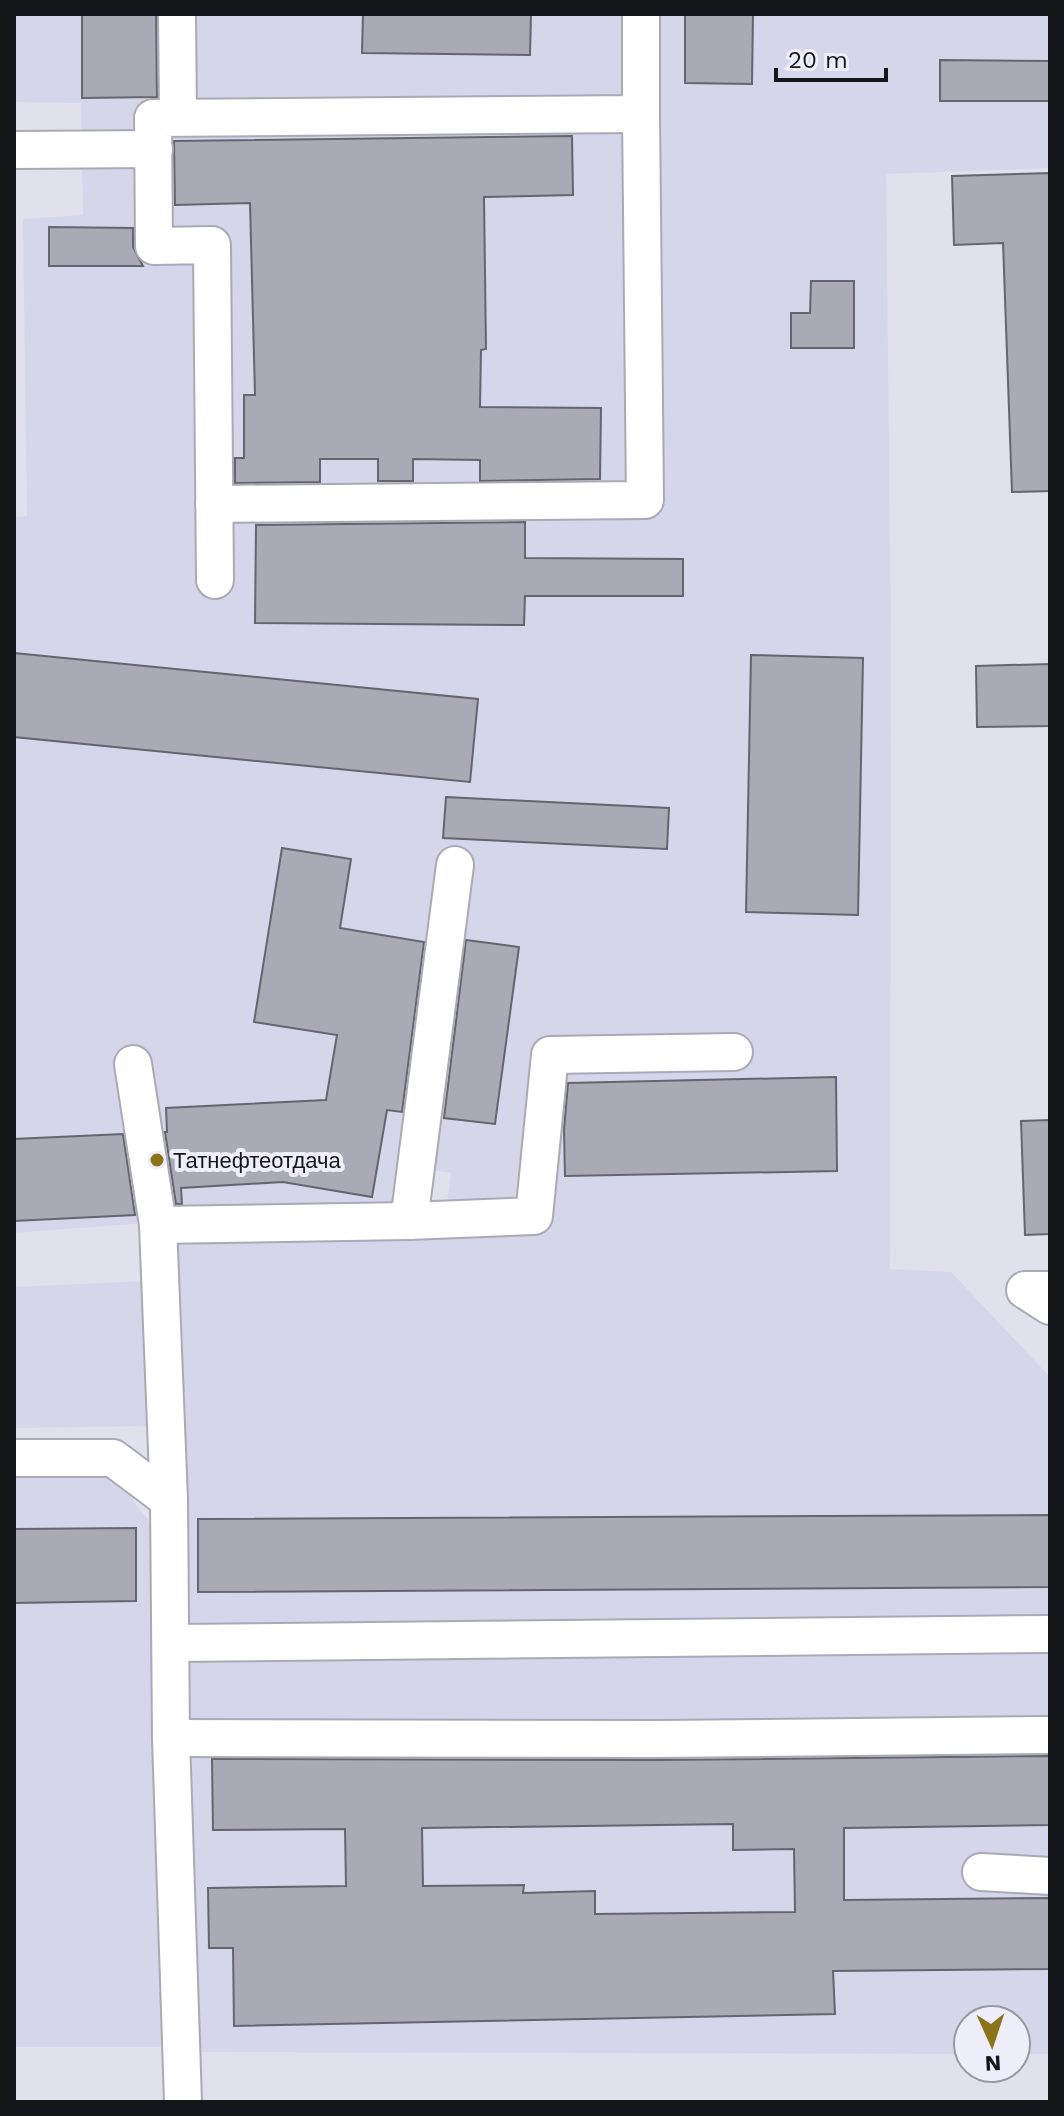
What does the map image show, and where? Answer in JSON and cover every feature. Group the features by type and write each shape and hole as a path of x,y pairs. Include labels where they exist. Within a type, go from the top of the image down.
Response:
{"lane":[{"path":"177,14 178,117"},
{"path":"214,504 645,500 641,14"},
{"path":"215,580 212,245 154,246 153,118 641,114"},
{"path":"14,150 154,149"},
{"path":"409,1221 455,865"},
{"path":"158,1225 534,1216 550,1055 734,1052"},
{"path":"133,1064 158,1225 169,1500 171,1738 183,2102"},
{"path":"1050,1290 1025,1290 1050,1306"},
{"path":"14,1458 113,1458 169,1500"},
{"path":"172,1643 1050,1634"},
{"path":"171,1738 657,1739 1050,1735"},
{"path":"981,1872 1050,1876"}],"shaded area":[{"path":"14,14 1050,14 1050,168 886,174 891,639 890,1269 951,1272 1050,1377 1050,2054 1032,2054 1032,2004 952,2004 952,2054 192,2052 172,1231 444,1228 451,1173 399,1165 391,1204 14,1233 14,517 27,516 23,219 83,215 81,103 14,102"},
{"path":"145,1281 149,1426 14,1428 14,1287"},
{"path":"14,1472 116,1478 151,1524 161,2047 14,2047"}],"building":[{"path":"82,14 156,14 157,97 82,98"},
{"path":"363,14 531,14 530,55 362,53"},
{"path":"685,14 753,14 752,84 685,83"},
{"path":"940,60 1050,61 1050,101 940,101"},
{"path":"572,136 573,195 484,197 486,349 481,350 480,407 601,408 600,479 480,481 480,460 413,459 413,481 378,481 378,459 320,459 320,482 235,483 235,458 244,458 244,395 255,395 250,203 175,205 174,141"},
{"path":"1050,173 1050,491 1012,492 1003,243 954,245 952,176"},
{"path":"49,227 133,228 133,247 143,266 49,266"},
{"path":"811,281 854,281 854,348 791,348 791,313 810,313"},
{"path":"525,522 525,558 683,559 683,596 525,596 524,625 255,623 256,525"},
{"path":"14,653 478,699 470,782 14,737"},
{"path":"751,655 863,658 858,915 746,912"},
{"path":"1050,664 1050,726 977,727 976,666"},
{"path":"446,797 669,808 667,849 443,838"},
{"path":"282,848 351,859 340,928 424,942 402,1112 387,1110 372,1197 283,1182 181,1188 182,1204 176,1204 165,1132 166,1108 326,1100 337,1035 254,1022"},
{"path":"466,940 519,947 495,1124 444,1118"},
{"path":"836,1077 837,1171 565,1176 564,1130 568,1083"},
{"path":"1050,1120 1050,1234 1025,1235 1021,1121"},
{"path":"123,1134 135,1215 14,1221 14,1139"},
{"path":"1050,1515 1050,1587 198,1592 198,1519"},
{"path":"136,1528 136,1601 14,1603 14,1529"},
{"path":"1050,1756 1050,1825 844,1828 844,1900 1050,1898 1050,1969 833,1971 835,2014 234,2026 233,1948 209,1948 208,1888 346,1886 345,1829 213,1830 212,1759 657,1760","holes":["733,1824 733,1850 794,1849 795,1912 595,1914 595,1891 523,1893 524,1885 423,1886 422,1828"]}],"place":[{"name":"Татнефтеотдача","path":"157,1160"}]}
